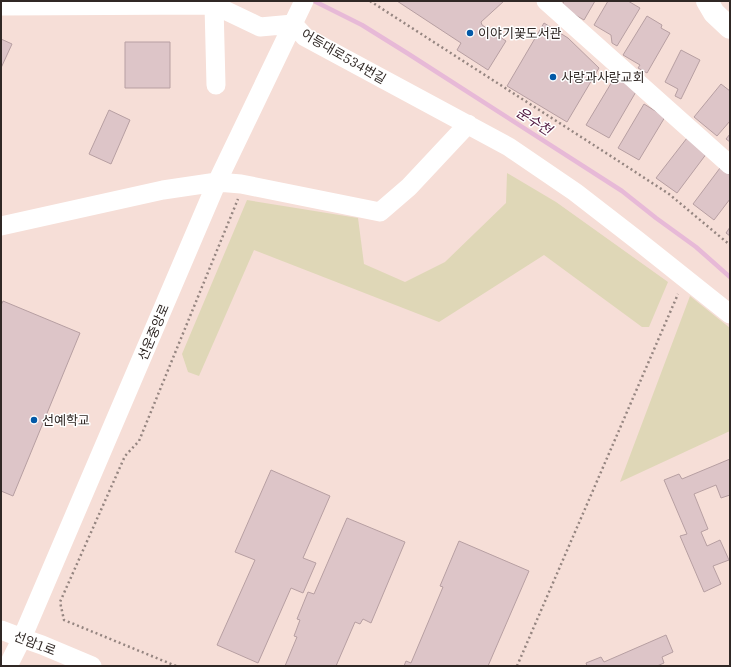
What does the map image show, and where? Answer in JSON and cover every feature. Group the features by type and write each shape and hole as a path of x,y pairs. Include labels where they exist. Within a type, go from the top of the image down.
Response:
{"main road":[{"path":"708,1 714,13 730,28"}],"street":[{"name":"선운중앙로","path":"8,666 22,638 217,182 304,1"},
{"path":"546,1 730,165"},
{"name":"어등대로534번길","path":"1,6 214,6 260,27 294,21 305,36 509,147 575,192 638,240 730,314"},
{"path":"214,6 216,85"},
{"path":"1,226 163,190 217,182 241,184 380,212 409,187 468,124"},
{"name":"선암1로","path":"1,630 92,666"}],"path":[{"path":"370,1 669,194 730,245"},
{"path":"176,666 64,620 60,602 125,456 138,441 238,200 241,184"},
{"path":"517,666 680,288"}],"shaded area":[{"path":"507,173 556,202 668,282 649,327 642,327 544,255 439,322 254,250 199,376 188,372 182,354 247,200 358,218 364,264 405,282 445,262 506,203"},
{"path":"690,296 730,328 730,431 620,482"}],"building":[{"name":"이야기꽃도서관","path":"397,1 504,1 481,22 482,25 506,41 488,70 457,50 461,43"},
{"path":"564,1 595,1 584,20 561,7"},
{"path":"608,1 628,1 640,8 617,46 612,43 611,35 594,25"},
{"path":"647,16 662,25 661,28 670,33 647,73 638,68 640,65 623,55"},
{"name":"사랑과사랑교회","path":"544,23 568,38 599,68 567,122 507,86"},
{"path":"1,39 12,44 1,68"},
{"path":"125,42 170,42 170,88 125,88"},
{"path":"681,50 700,60 681,99 675,96 678,89 665,82"},
{"path":"616,75 637,90 609,138 586,125"},
{"path":"721,84 730,91 730,121 717,136 694,117"},
{"path":"644,104 665,117 639,160 618,148"},
{"path":"109,110 130,120 111,164 89,154"},
{"path":"730,134 730,142 726,139"},
{"path":"687,138 707,153 677,193 656,178"},
{"path":"720,168 730,175 730,199 714,220 693,204"},
{"path":"730,227 730,236 726,233"},
{"path":"3,301 80,333 13,496 1,491 1,305"},
{"path":"730,459 730,495 721,498 716,485 694,494 708,529 701,532 707,546 720,540 729,560 713,566 721,584 704,592 680,536 687,534 664,480 679,474 682,479"},
{"path":"271,470 330,496 303,558 316,563 303,593 291,588 258,663 217,645 255,560 235,552"},
{"path":"347,518 405,542 371,623 363,619 360,624 355,622 336,666 285,666 297,637 294,636 300,620 297,619 308,592 314,594"},
{"path":"459,541 529,571 488,666 404,666 406,661 411,663 443,587 440,586"},
{"path":"666,635 673,652 662,657 664,663 657,666 587,666 586,663 601,657 604,662"}],"waterway":[{"name":"운수천","path":"314,1 362,25 622,191 696,247 730,277"}],"place":[{"name":"이야기꽃도서관","path":"470,33"},
{"name":"사랑과사랑교회","path":"553,77"},
{"name":"선예학교","path":"34,420"}]}
